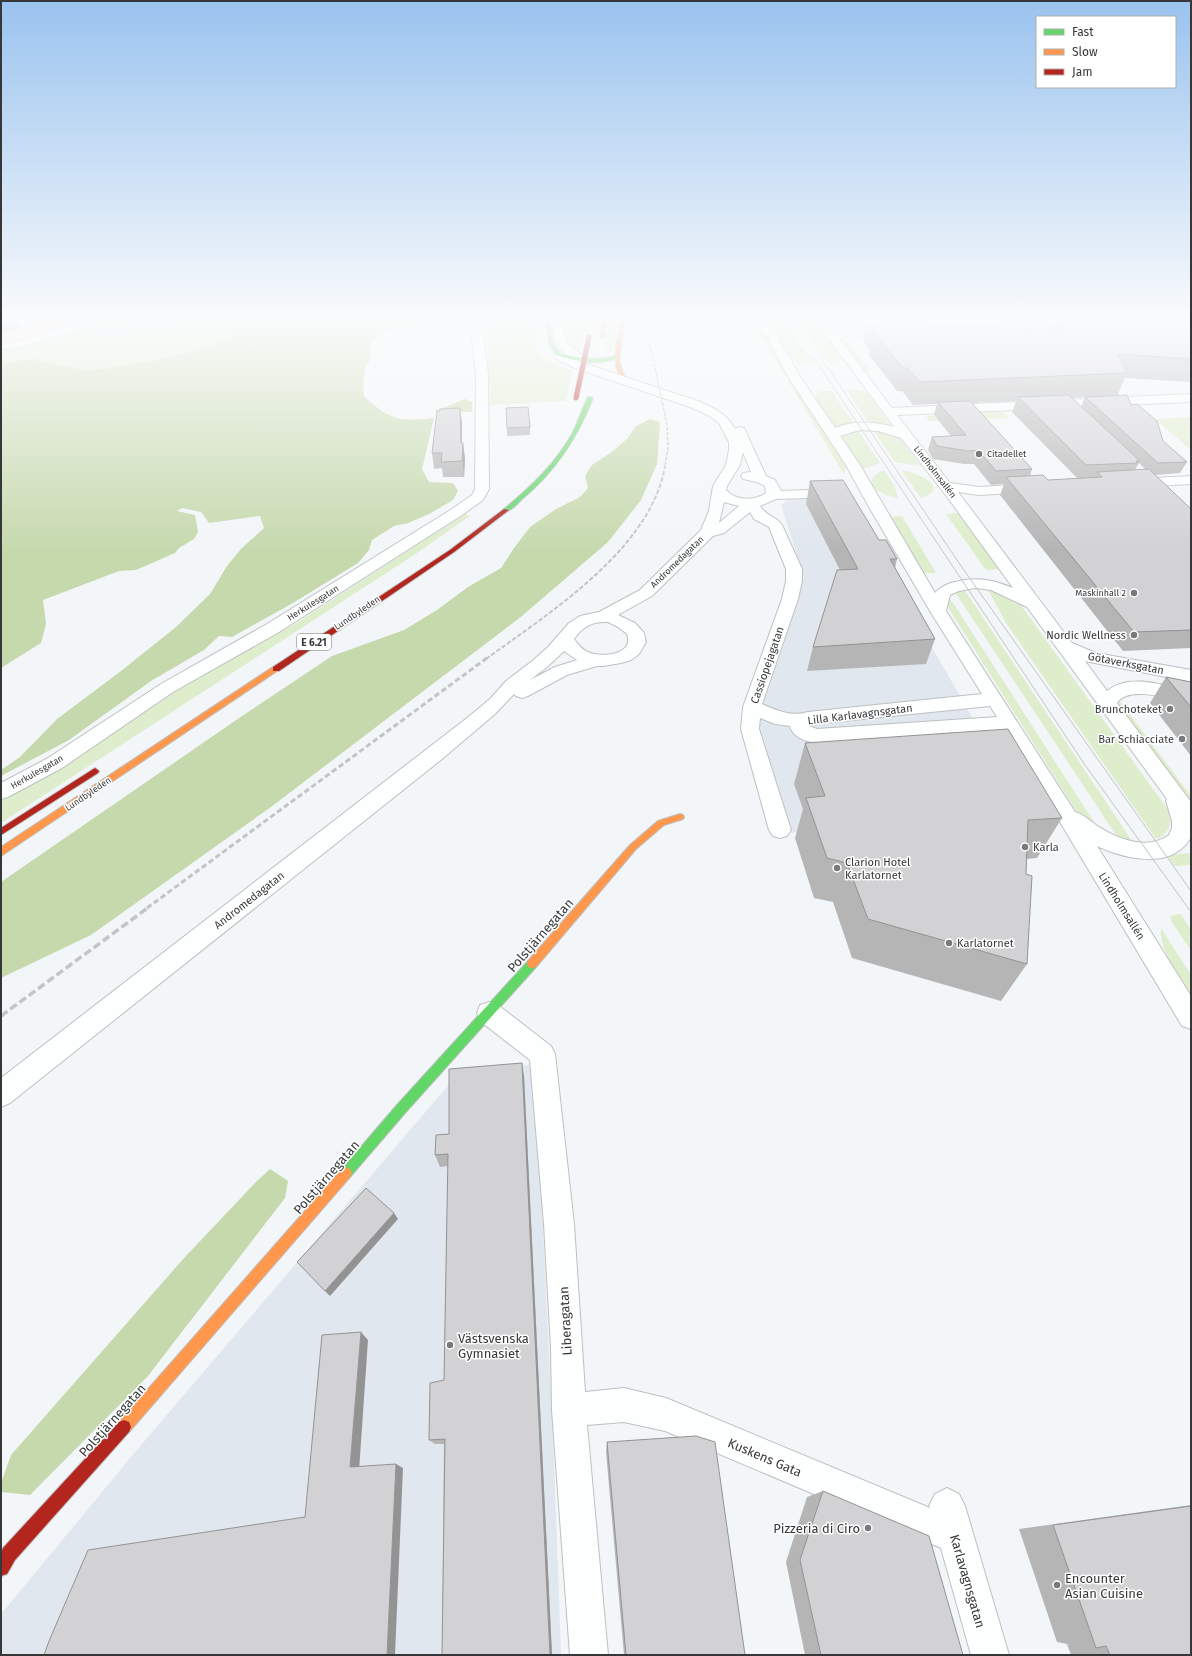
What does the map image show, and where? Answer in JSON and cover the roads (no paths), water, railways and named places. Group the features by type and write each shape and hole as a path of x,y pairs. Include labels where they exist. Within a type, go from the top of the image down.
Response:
{"main road":[{"path":"573,410 576,397"},
{"name":"Lundbyleden","path":"1,852 492,522 523,497 547,474 563,455 579,430 590,397"},
{"name":"Lundbyleden","path":"1,832 105,764"},
{"name":"Polstjärnegatan","path":"1,1568 9,1554 198,1344 401,1109 489,1013 633,846 661,823 680,817"}],"street":[{"name":"Herkulesgatan","path":"1,792 55,762 167,688 273,628 457,512 478,497 482,489 482,397"},
{"name":"Cassiopejagatan","path":"674,397 712,412 724,421 735,442 763,479 773,486 774,491 772,496 777,512 774,525"},
{"name":"Cassiopejagatan","path":"689,397 709,404 722,411 737,423 743,452"},
{"name":"Lindholmsallén","path":"809,397 853,465 853,487 995,699 1191,1018"},
{"name":"Lindholmsallén","path":"879,397 1191,817"},
{"path":"833,434 848,427 872,425 880,422 885,417 886,407 1067,404 1191,398"},
{"path":"1067,404 1080,416"},
{"path":"872,425 906,435"},
{"path":"743,452 733,465 722,485 723,494 727,498 749,503 760,502 772,496 786,496 853,487"},
{"path":"1139,472 1165,497"},
{"path":"722,485 740,476 794,483 853,487"},
{"path":"1119,484 1191,480"},
{"name":"Andromedagatan","path":"602,617 646,593 708,532 716,511 722,485"},
{"path":"949,491 1044,488"},
{"name":"Cassiopejagatan","path":"749,503 760,516 774,525 794,569 794,581 790,599 752,707 750,729 780,830"},
{"name":"Andromedagatan","path":"708,532 718,530 746,508 749,503"},
{"name":"Lindholmsallén","path":"938,612 943,593 960,584 983,583 996,586 1012,592 1034,607"},
{"name":"Andromedagatan","path":"496,703 515,696 561,671 596,660 615,659 630,652 637,642 634,631 645,603 646,593"},
{"name":"Andromedagatan","path":"1,1094 435,754 496,703 508,689 540,664 566,639 570,630 575,625 588,619 602,617 621,621 634,631"},
{"name":"Andromedagatan","path":"566,639 568,646 579,656 596,660"},
{"name":"Götaverksgatan","path":"1062,645 1093,658 1191,676"},
{"name":"Götaverksgatan","path":"1107,705 1112,696 1118,691 1128,688 1147,689 1191,698"},
{"name":"Lilla Karlavagnsgatan","path":"752,707 782,720 803,720 799,724 799,728 803,732 810,735 853,721 995,699"},
{"name":"Lilla Karlavagnsgatan","path":"853,721 876,732 1010,723"},
{"name":"Lindholmsallén","path":"1053,794 1075,820 1094,835 1114,845 1134,851 1152,852 1167,847 1178,840 1183,828 1180,810 1169,788"},
{"name":"Liberagatan","path":"489,1013 542,1054 558,1224 567,1348 568,1410 589,1655"},
{"name":"Kuskens Gata","path":"568,1410 624,1405 666,1415 902,1515 951,1521"},
{"name":"Karlavagnsgatan","path":"951,1521 990,1655"}],"tram line":[{"path":"840,397 1085,765 1191,912"},
{"path":"848,397 961,566 1191,891"}],"railway":[{"path":"661,397 667,425 668,447 665,467"},
{"path":"486,659 567,600 619,551 640,525 656,496 665,466"},
{"path":"147,908 487,658"},
{"path":"1,1016 149,907"}],"place":[{"name":"Citadellet","path":"979,454"},
{"name":"Maskinhall 2","path":"1134,593"},
{"name":"Nordic Wellness","path":"1134,635"},
{"name":"Brunchoteket","path":"1170,709"},
{"name":"Bar Schiacciate","path":"1182,739"},
{"name":"Karla","path":"1025,847"},
{"name":"Clarion Hotel Karlatornet","path":"837,868"},
{"name":"Karlatornet","path":"949,943"},
{"name":"Västsvenska Gymnasiet","path":"450,1345"},
{"name":"Pizzeria di Ciro","path":"868,1528"},
{"name":"Encounter Asian Cuisine","path":"1057,1585"}]}
